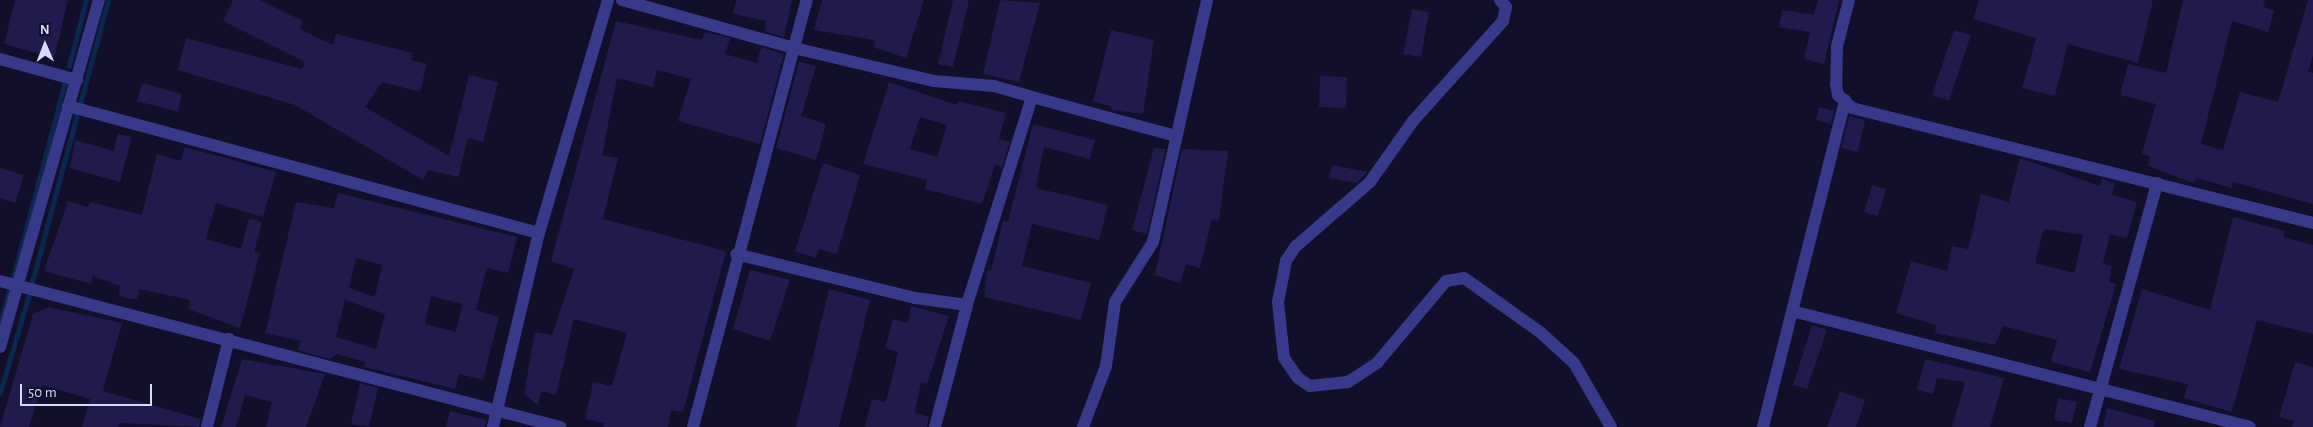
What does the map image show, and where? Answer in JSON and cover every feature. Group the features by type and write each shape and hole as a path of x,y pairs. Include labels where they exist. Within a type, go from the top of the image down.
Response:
{"street":[{"path":"0,347 16,286 100,0"},
{"path":"493,427 539,233 608,0"},
{"path":"622,0 794,48 934,81 994,86 1176,136"},
{"path":"693,427 736,254 807,0"},
{"path":"1083,427 1106,366 1115,302 1153,242 1206,0"},
{"path":"1500,0 1506,7 1504,21 1413,121 1370,182 1296,246 1286,261 1278,302 1284,358 1298,378 1310,386 1348,382 1377,362 1446,281 1464,278 1540,332 1574,363 1611,427"},
{"path":"1849,0 1837,46 1836,85 1844,100 1852,108 2313,223"},
{"path":"0,59 77,80"},
{"path":"935,427 967,305 1032,97"},
{"path":"1763,427 1844,100"},
{"path":"68,106 539,233"},
{"path":"2090,427 2157,183"},
{"path":"736,254 915,298 967,305"},
{"path":"0,281 498,409 560,427"},
{"path":"1792,311 2250,427"},
{"path":"207,427 229,339"}],"building":[{"path":"15,0 68,0 54,58 4,44"},
{"path":"233,0 260,0 303,21 300,29 333,45 336,34 413,53 411,60 427,64 420,92 382,82 365,107 449,156 469,75 498,82 483,142 468,138 458,177 428,170 423,180 295,105 178,70 186,38 302,69 305,62 223,21"},
{"path":"736,0 792,0 784,37 764,31 766,21 733,14"},
{"path":"822,0 924,0 906,58 873,47 875,40 814,30"},
{"path":"953,0 969,0 953,67 938,64"},
{"path":"1000,0 1040,3 1019,82 983,74"},
{"path":"1818,0 1839,0 1824,64 1804,59 1810,32 1779,27 1782,10 1814,15"},
{"path":"1979,0 2153,0 2138,63 2068,44 2055,96 2022,88 2036,38 1973,19"},
{"path":"2183,0 2265,0 2263,7 2274,10 2268,32 2232,21 2201,144 2223,150 2240,92 2278,102 2308,0 2313,0 2313,55 2308,72 2313,73 2313,204 2233,182 2232,188 2196,178 2194,183 2148,166 2150,156 2142,154 2156,104 2120,95 2128,64 2166,73"},
{"path":"1412,9 1429,12 1421,57 1403,54"},
{"path":"616,21 702,40 705,32 730,38 725,54 757,63 761,47 784,54 760,144 678,121 691,79 657,70 653,87 617,78 602,155 618,158 603,219 726,251 683,412 671,410 668,427 603,427 604,423 585,419 593,382 612,386 627,333 574,319 556,395 541,391 538,406 524,393 535,332 552,335 574,269 551,261"},
{"path":"1111,30 1154,40 1143,114 1112,110 1111,106 1093,102"},
{"path":"1954,30 1971,35 1949,101 1932,95"},
{"path":"799,62 816,66 801,116 826,124 816,160 776,148"},
{"path":"1320,76 1347,77 1346,108 1319,107"},
{"path":"889,82 957,105 958,101 1006,113 999,139 1010,142 1002,167 995,165 982,204 925,189 927,180 863,164","holes":["920,117 947,125 937,157 910,149"]},
{"path":"142,83 182,94 178,112 137,101"},
{"path":"1819,107 1834,111 1831,124 1816,120"},
{"path":"1849,116 1865,120 1858,152 1841,148"},
{"path":"1033,124 1095,140 1090,159 1044,147 1036,188 1108,205 1099,240 1032,224 1022,266 1091,283 1081,320 984,297 987,270 991,271 1003,221 1008,222"},
{"path":"118,134 132,137 120,182 70,168 75,140 114,151"},
{"path":"185,147 276,172 263,217 216,203 206,239 241,249 249,218 262,222 254,252 260,253 240,328 188,309 190,300 139,289 137,299 131,299 119,296 120,286 93,276 91,284 44,271 68,201 88,207 90,202 142,215 157,154 181,161"},
{"path":"1154,148 1166,149 1147,234 1132,230"},
{"path":"1182,149 1228,151 1219,221 1212,219 1200,268 1186,264 1180,283 1155,275"},
{"path":"2020,158 2100,186 2102,179 2115,183 2112,195 2137,202 2127,238 2110,234 2103,264 2112,266 2109,282 2116,284 2090,372 2051,362 2057,340 2003,326 1995,345 1935,333 1936,325 1896,313 1911,261 1947,271 1952,246 1968,249 1981,194 2009,202","holes":["2044,229 2083,235 2074,273 2035,263"]},
{"path":"823,163 860,175 837,254 819,249 815,258 795,251"},
{"path":"1332,165 1367,172 1357,183 1329,178"},
{"path":"0,168 24,175 15,203 0,198"},
{"path":"1872,185 1886,189 1878,216 1864,212"},
{"path":"338,193 517,237 508,273 487,268 476,310 499,317 483,380 459,374 455,389 364,367 365,362 336,354 330,359 298,350 300,341 265,333 296,202 334,208","holes":["356,258 382,265 375,297 349,288","431,296 462,304 456,332 425,324","345,300 385,314 376,349 336,337"]},
{"path":"2233,217 2285,231 2283,237 2313,245 2313,334 2257,320 2232,412 2184,398 2188,384 2119,369 2142,289 2210,310"},
{"path":"750,270 790,280 770,341 733,329"},
{"path":"829,289 870,300 839,427 796,427"},
{"path":"911,306 949,316 927,384 921,382 915,413 929,417 927,427 865,427 872,399 885,402 888,394 898,352 885,348 893,319 908,323"},
{"path":"48,307 122,323 103,391 201,419 199,427 120,423 118,427 82,427 90,399 42,385 29,427 0,427 33,314"},
{"path":"1812,325 1827,330 1807,389 1793,385"},
{"path":"242,359 325,374 306,427 266,427 272,402 245,395 236,427 221,427"},
{"path":"1925,359 2004,378 1990,427 1952,427 1965,382 1937,378 1933,394 1917,390"},
{"path":"2295,362 2313,367 2313,427 2292,427 2294,421 2279,417"},
{"path":"360,383 378,388 369,427 351,424"},
{"path":"1840,391 1865,400 1856,427 1827,427"},
{"path":"2058,398 2077,402 2072,423 2054,420"},
{"path":"2107,408 2155,421 2154,427 2103,427"},
{"path":"450,411 486,420 485,427 446,427"}],"waterway":[{"path":"69,66 86,0"},
{"path":"80,104 108,0"},
{"path":"12,281 65,82"},
{"path":"31,286 77,114"},
{"path":"0,323 10,286"},
{"path":"0,393 30,291"}]}
